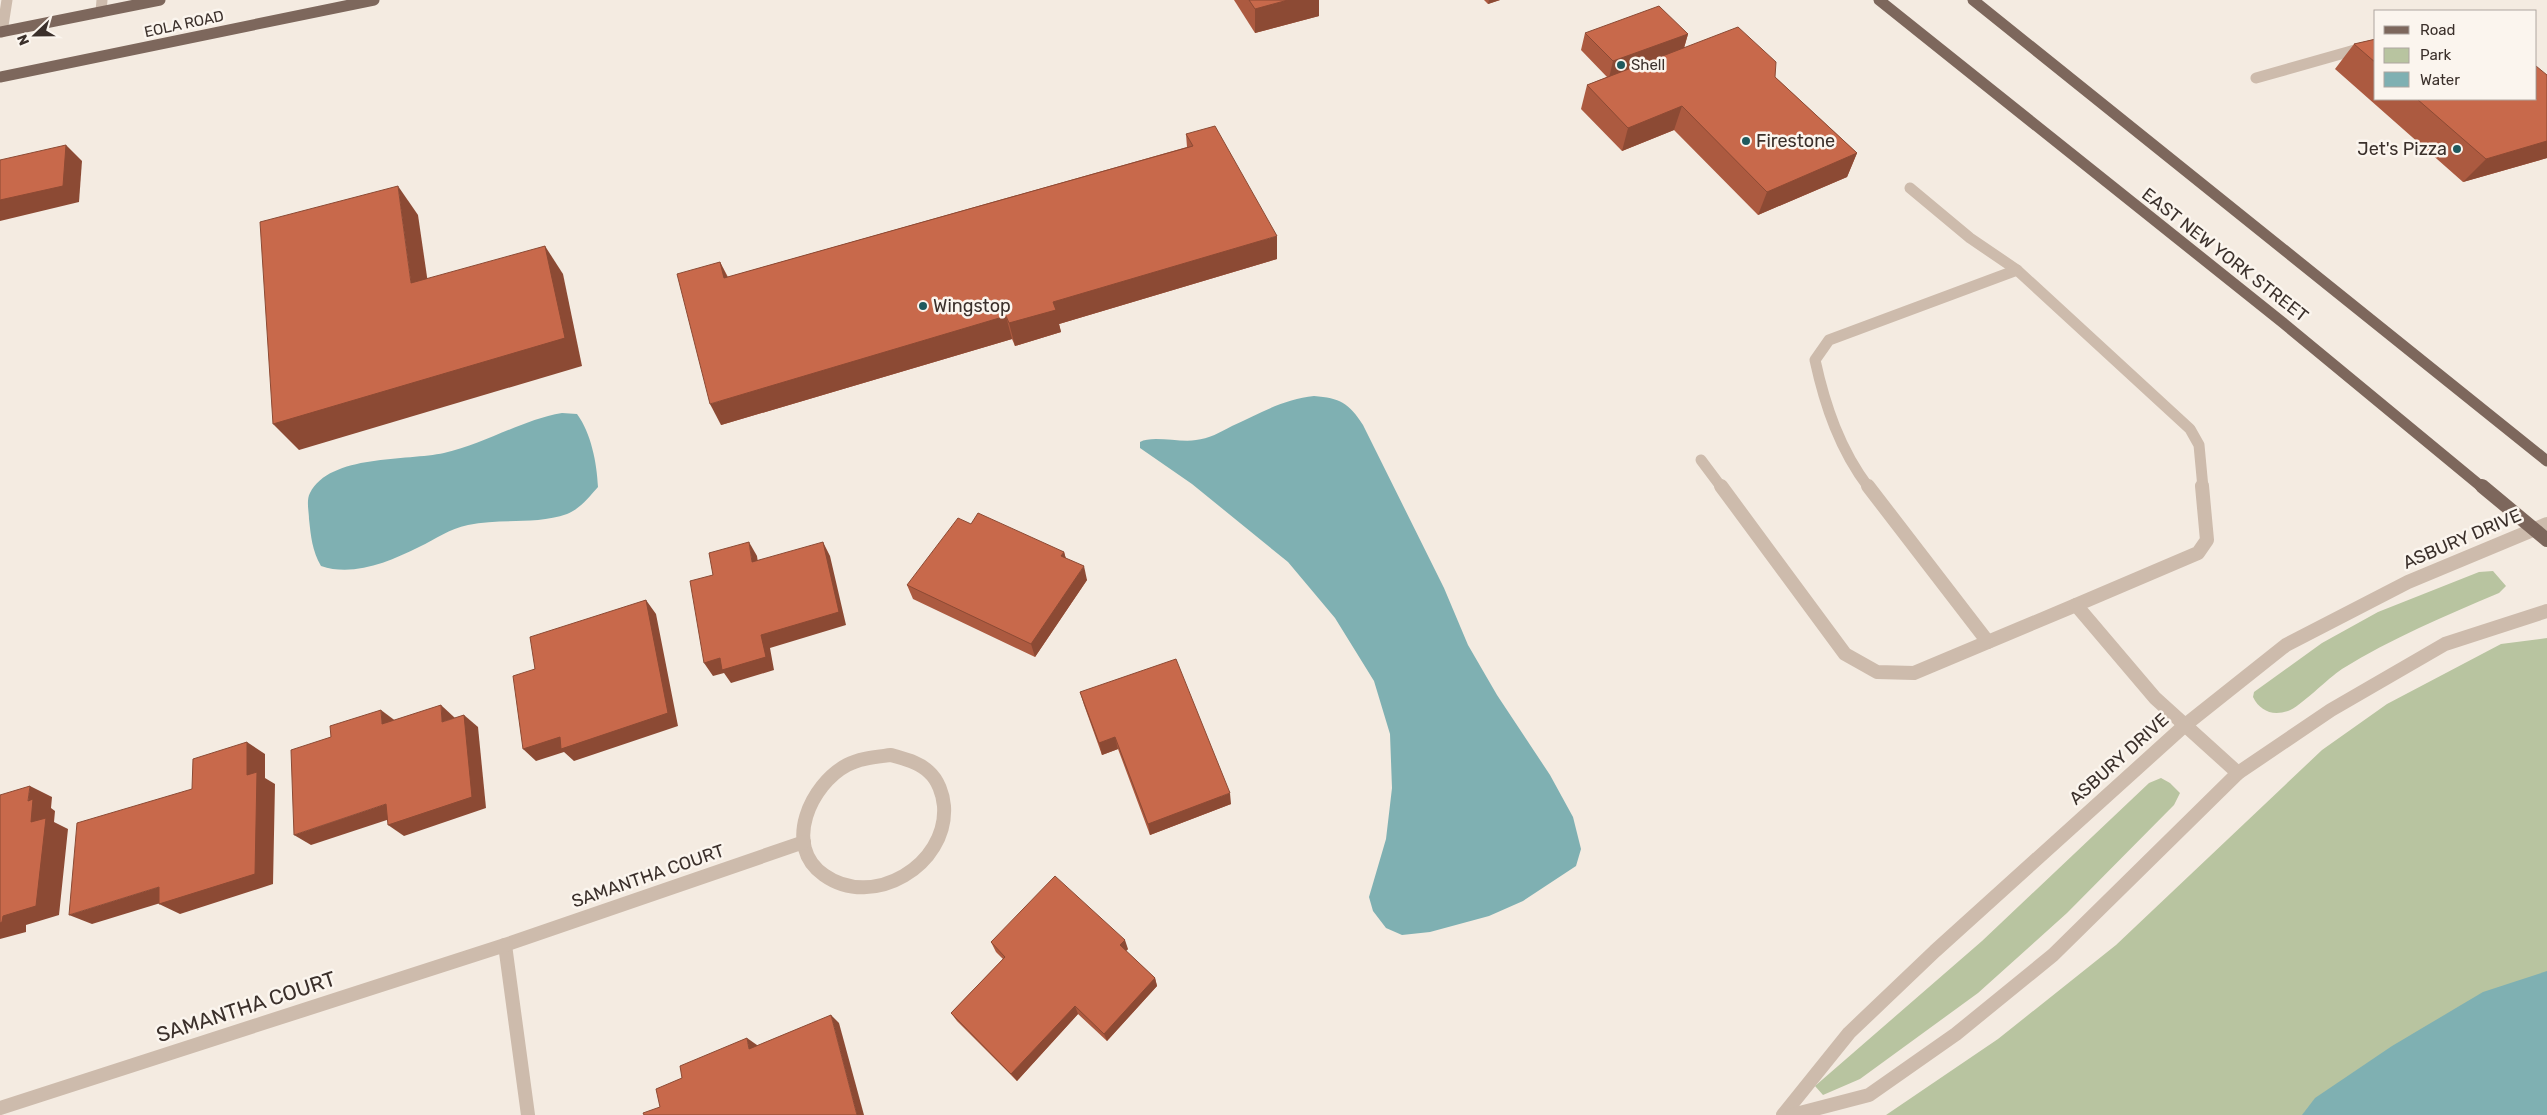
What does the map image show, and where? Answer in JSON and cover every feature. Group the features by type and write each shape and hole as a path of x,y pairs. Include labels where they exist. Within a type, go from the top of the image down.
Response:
{"main road":[{"name":"EOLA ROAD","path":"1,32 160,0"},
{"name":"EOLA ROAD","path":"0,77 374,0"},
{"name":"EAST NEW YORK STREET","path":"1879,0 2282,322 2547,540"},
{"path":"1974,0 2547,461"}],"street":[{"path":"1,32 7,0"},
{"path":"102,0 102,12"},
{"path":"2256,78 2374,45"},
{"path":"1701,460 1845,654 1877,672 1914,673 2198,553 2207,540 2199,445 2190,429 2017,270 1970,238 1910,188"},
{"path":"1988,642 1851,464 1823,397 1815,360 1829,340 2017,270"},
{"name":"ASBURY DRIVE","path":"1783,1115 1849,1033 1935,951 2184,726 2286,645 2408,582 2533,528 2547,524"},
{"path":"2076,605 2155,698 2184,726 2238,772"},
{"path":"1792,1115 1869,1095 1956,1034 2052,955 2238,772 2331,710 2445,644 2547,610"},
{"path":"891,755 914,762 930,773 941,792 945,807 943,829 934,849 916,869 888,885 859,889 835,883 814,866 804,842 805,817 815,792 840,769 865,757 891,755"},
{"name":"SAMANTHA COURT","path":"0,1108 505,945 804,842"},
{"path":"505,945 528,1115"}],"green space":[{"path":"2493,571 2506,586 2499,593 2380,647 2336,673 2307,698 2288,711 2277,713 2267,711 2259,706 2253,697 2254,692 2322,643 2378,612 2479,572"},
{"path":"2547,638 2547,1115 1886,1115 1998,1039 2116,945 2322,750 2387,704 2501,644"},
{"path":"2161,778 2170,783 2180,793 2174,805 2067,913 1978,993 1860,1079 1823,1095 1815,1086 1982,941 2149,783"}],"water":[{"path":"1314,396 1331,398 1343,403 1353,411 1363,425 1444,588 1468,645 1497,695 1550,775 1573,817 1581,849 1576,866 1523,901 1489,916 1430,932 1402,935 1386,928 1373,911 1369,897 1386,839 1392,788 1390,734 1374,681 1335,618 1288,562 1192,484 1140,448 1140,442 1145,440 1190,441 1205,438 1292,400"},
{"path":"562,413 577,414 582,422 590,439 596,468 598,487 576,509 567,514 543,519 468,525 449,532 396,558 358,569 333,569 321,566 312,543 308,502 310,493 320,480 334,471 371,461 444,453 474,444 532,421"},
{"path":"2547,971 2547,1115 2302,1115 2315,1098 2392,1046 2483,992"}],"building":[{"path":"1249,0 1288,0 1255,9"},
{"path":"1659,6 1688,34 1613,61 1585,33"},
{"name":"Firestone","path":"1738,27 1776,62 1775,77 1857,153 1767,192 1682,106 1628,128 1587,85"},
{"path":"2374,39 2374,61 2354,44"},
{"path":"2537,67 2547,75 2547,141 2486,159 2418,100 2537,100"},
{"path":"1215,126 1277,236 1053,302 1056,310 1009,323 1006,316 710,404 677,274 720,262 724,278 1193,146 1186,134"},
{"path":"66,145 63,186 0,200 0,160"},
{"path":"398,186 411,283 545,246 565,338 273,424 260,222"},
{"path":"978,513 1064,552 1061,556 1084,566 1031,644 907,585 958,518 971,524"},
{"path":"749,542 752,562 823,542 839,612 761,635 766,657 722,670 720,658 704,663 690,581 713,575 709,553"},
{"path":"646,600 668,713 561,749 560,737 523,749 513,676 535,669 530,637"},
{"path":"1176,659 1230,793 1148,824 1115,737 1099,743 1080,692"},
{"path":"441,705 442,722 464,715 472,797 388,825 386,804 294,835 291,750 331,737 330,726 381,710 382,724"},
{"path":"247,742 247,775 257,772 255,874 159,904 159,887 69,915 77,823 192,789 193,759"},
{"path":"30,786 28,801 33,799 31,822 46,818 36,906 3,916 0,923 0,795"},
{"path":"1055,876 1125,940 1120,945 1155,978 1104,1034 1075,1006 1011,1074 951,1013 1005,957 991,942"},
{"path":"831,1015 857,1115 644,1115 643,1113 660,1107 656,1089 682,1078 680,1066 747,1038 749,1049"}],"place":[{"name":"Shell","path":"1621,65"},
{"name":"Firestone","path":"1746,141"},
{"name":"Jet's Pizza","path":"2457,149"},
{"name":"Wingstop","path":"923,306"}]}
